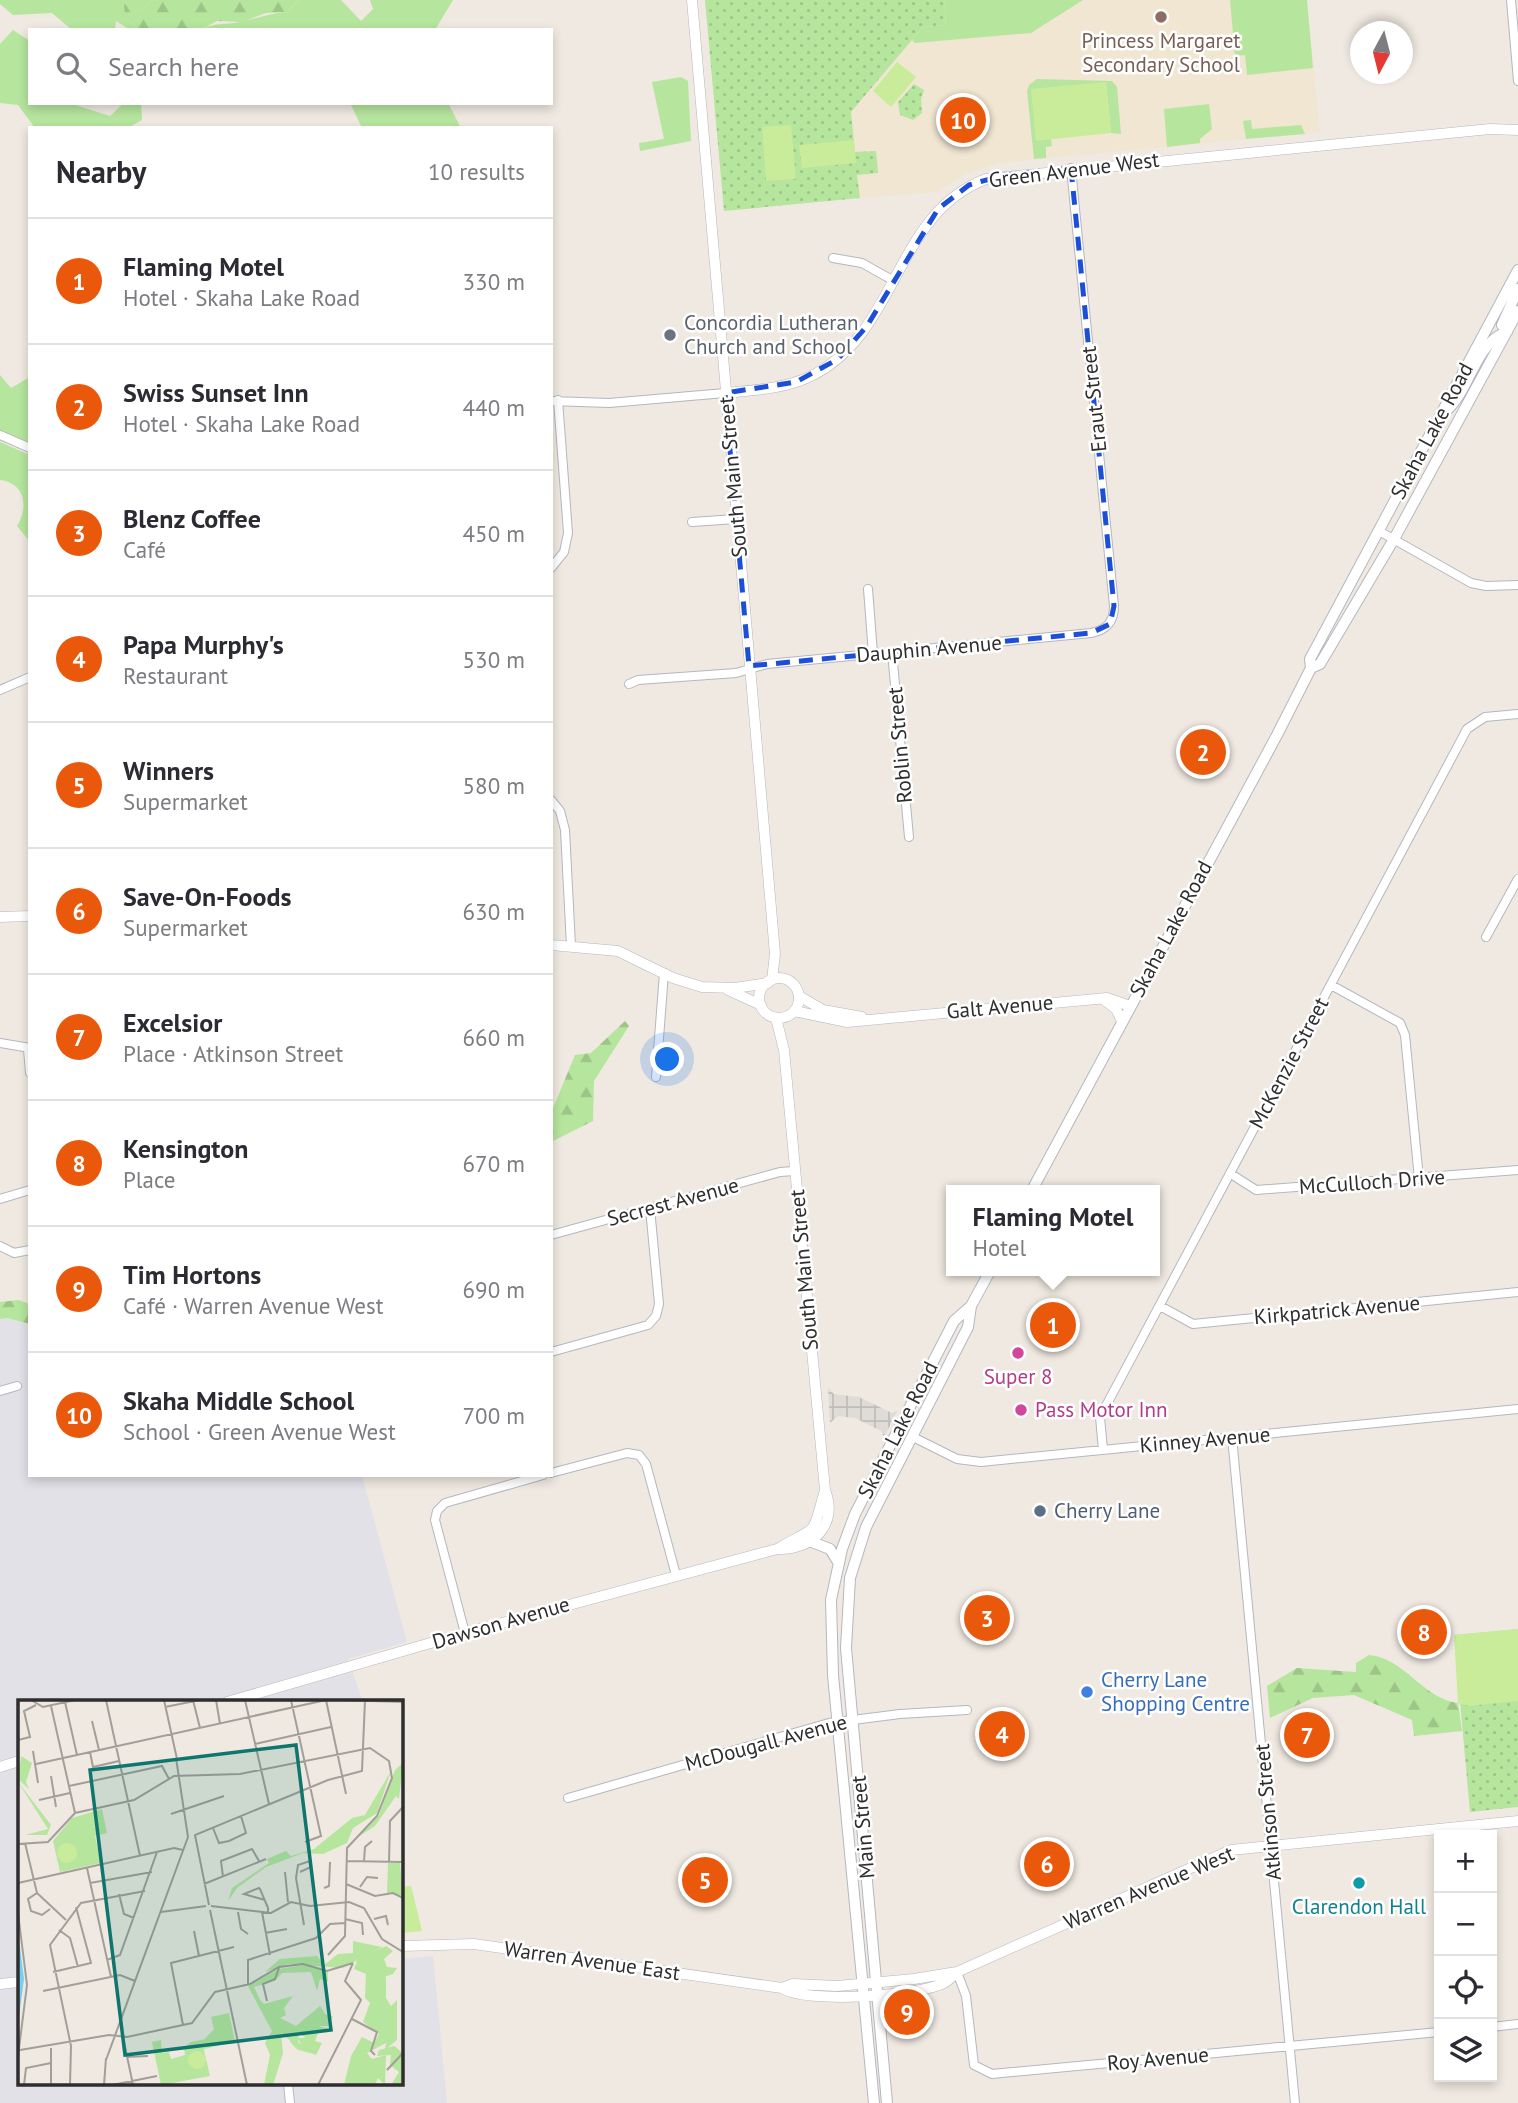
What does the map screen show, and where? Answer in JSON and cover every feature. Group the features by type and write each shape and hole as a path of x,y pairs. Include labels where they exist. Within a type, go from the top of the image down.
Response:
{"main road":[{"name":"Skaha Lake Road","path":"1035,1185 1311,668 1310,659 1518,270"},
{"path":"1439,418 1457,402 1487,347 1497,336 1507,331 1502,325 1503,318 1518,289"},
{"name":"Skaha Lake Road","path":"1311,668 1320,664 1394,539 1518,311"},
{"name":"Skaha Lake Road","path":"838,1562 855,1514 954,1321 971,1306 987,1276"},
{"name":"Skaha Lake Road","path":"857,1552 866,1527 968,1327 971,1306"},
{"path":"813,1537 830,1549 838,1562"},
{"name":"Main Street","path":"857,1552 846,1616 887,2103"},
{"name":"Main Street","path":"838,1562 831,1600 838,1722 874,2103"}],"street":[{"name":"South Main Street","path":"692,0 775,954 770,981"},
{"path":"1511,0 1518,82"},
{"name":"Green Avenue West","path":"725,393 783,386 822,370 856,341 932,216 959,191 1004,175 1490,129 1518,130"},
{"name":"Eraut Street","path":"1071,168 1114,606 1107,628"},
{"path":"833,258 862,263 894,281"},
{"path":"553,566 564,552 568,533 555,400 609,403 725,393"},
{"path":"0,435 28,447"},
{"path":"692,522 736,519"},
{"path":"1379,531 1471,583 1486,586 1518,584"},
{"path":"868,589 873,654"},
{"name":"Dauphin Avenue","path":"629,684 638,680 736,673 750,666 1091,634 1107,628"},
{"name":"Roblin Street","path":"892,652 909,837"},
{"path":"0,690 28,678"},
{"name":"McKenzie Street","path":"1103,1450 1100,1417 1467,729 1485,717 1518,714"},
{"path":"553,802 560,811 565,830 571,946"},
{"path":"1486,937 1518,879"},
{"path":"0,917 28,916"},
{"path":"553,945 618,951 689,984 724,988 787,981 795,987 799,996 792,1013 776,1018 767,1014 761,1005 724,988"},
{"name":"South Main Street","path":"775,954 787,981"},
{"path":"656,1077 664,973"},
{"path":"761,1005 761,990 770,981"},
{"path":"1331,985 1400,1023 1405,1035 1419,1179"},
{"name":"Galt Avenue","path":"799,996 823,1010 869,1018"},
{"path":"1102,999 1116,1009 1122,1021"},
{"name":"Galt Avenue","path":"792,1013 847,1022 1102,999 1130,1006"},
{"name":"South Main Street","path":"783,1050 792,1013"},
{"name":"South Main Street","path":"776,1018 783,1050 825,1490 830,1512 813,1537"},
{"path":"0,1043 28,1049"},
{"name":"McCulloch Drive","path":"1231,1174 1256,1190 1518,1170"},
{"name":"Secrest Avenue","path":"553,1234 780,1172 794,1171"},
{"path":"0,1199 28,1192"},
{"path":"553,1351 648,1325 656,1316 659,1304 650,1208"},
{"path":"0,1245 14,1253 28,1250"},
{"name":"Kirkpatrick Avenue","path":"1160,1306 1194,1324 1518,1292"},
{"path":"0,1391 17,1386"},
{"name":"Kinney Avenue","path":"899,1429 947,1455 968,1461 1518,1409"},
{"name":"Atkinson Street","path":"1232,1437 1296,2103"},
{"path":"553,1472 627,1453 639,1455 646,1464 676,1575"},
{"path":"465,1633 435,1520 437,1511 445,1503 536,1477"},
{"name":"Dawson Avenue","path":"251,1699 465,1633 777,1549 793,1550 813,1537"},
{"name":"McDougall Avenue","path":"568,1798 838,1722 967,1710"},
{"path":"0,1767 18,1761"},
{"name":"Warren Avenue West","path":"879,1988 957,1972 1230,1850 1518,1821"},
{"name":"Warren Avenue East","path":"402,1946 474,1944 782,1988 793,1984 879,1988"},
{"name":"Roy Avenue","path":"957,1972 966,1996 974,2065 984,2073 1434,2032"},
{"path":"0,1984 18,1982"},
{"path":"1497,2026 1518,2024"}],"highlighted area":[{"path":"1071,168 1114,606 1110,624 1091,633 749,666 725,393 796,382 838,359 867,326 938,209 969,185 1004,175"}],"shaded area":[{"path":"944,0 1307,0 1320,132 998,163 964,175 937,192 860,198 851,112 923,27 946,25"},
{"path":"0,1319 28,1323 28,1477 363,1477 407,1642 348,1659 362,1700 18,1700 18,2086 402,2086 402,1959 433,1956 447,2103 0,2103"},
{"path":"828,1388 834,1394 859,1397 892,1413 898,1410 884,1437 881,1431 855,1418 838,1416 830,1423"}],"green space":[{"path":"0,0 154,0 139,11 125,5 125,17 138,28 127,28 116,21 115,28 70,28 52,13 13,15 0,4"},
{"path":"154,0 299,0 287,12 266,13 242,22 217,21 204,28 138,28 125,17 124,4 139,11"},
{"path":"299,0 341,0 361,21 373,9 370,0 453,0 436,28 206,28 287,12"},
{"path":"705,0 944,0 946,25 923,27 851,112 855,152 876,151 878,173 857,175 860,198 724,211"},
{"path":"944,0 1083,0 1031,33 915,43 912,40 923,27 946,25"},
{"path":"1230,0 1307,0 1313,68 1247,75 1245,55 1235,56"},
{"path":"13,30 28,40 28,105 75,105 110,116 122,105 141,105 142,120 132,126 34,126 18,105 0,103 0,44"},
{"path":"897,62 916,77 891,107 873,91"},
{"path":"681,77 688,81 691,141 640,151 639,143 664,139 652,82"},
{"path":"1037,79 1112,81 1117,87 1121,134 1111,133 1106,82 1036,140 1051,139 1052,146 1046,147 1046,158 1034,159 1027,91 1029,85"},
{"path":"1106,82 1111,133 1036,141 1031,89"},
{"path":"914,84 924,90 921,99 922,113 913,120 900,115 898,102"},
{"path":"1209,104 1212,129 1200,139 1200,143 1167,147 1164,109"},
{"path":"351,105 449,105 460,126 361,126"},
{"path":"1251,120 1252,129 1301,125 1305,134 1246,139 1243,121"},
{"path":"791,125 796,179 766,181 762,127"},
{"path":"854,140 856,163 802,168 799,145"},
{"path":"0,375 11,388 28,378 28,444 0,431"},
{"path":"0,442 28,454 28,540 17,526 23,511 20,491 8,482 0,480"},
{"path":"625,1021 629,1026 594,1081 593,1121 553,1141 553,1108 575,1055 591,1053"},
{"path":"18,1300 28,1303 28,1323 0,1319 0,1302"},
{"path":"1518,1629 1518,1807 1470,1812 1454,1635"},
{"path":"1518,1629 1518,1701 1469,1706 1458,1703 1454,1635"},
{"path":"1369,1655 1393,1663 1434,1694 1458,1703 1462,1731 1414,1736 1412,1720 1354,1695 1313,1698 1270,1718 1267,1686 1297,1668 1356,1672 1356,1663"},
{"path":"411,1886 422,1931 402,1933 402,1887"}],"place":[{"name":"Princess Margaret Secondary School","path":"1161,17"},
{"name":"Skaha Middle School","path":"963,120"},
{"name":"Concordia Lutheran Church and School","path":"670,335"},
{"name":"Swiss Sunset Inn","path":"1203,752"},
{"name":"Flaming Motel","path":"1053,1325"},
{"name":"Super 8","path":"1018,1353"},
{"name":"Pass Motor Inn","path":"1021,1410"},
{"name":"Cherry Lane","path":"1040,1511"},
{"name":"Blenz Coffee","path":"987,1618"},
{"name":"Kensington","path":"1424,1632"},
{"name":"Cherry Lane Shopping Centre","path":"1087,1692"},
{"name":"Papa Murphy's","path":"1002,1734"},
{"name":"Excelsior","path":"1307,1735"},
{"name":"Save-On-Foods","path":"1047,1864"},
{"name":"Winners","path":"705,1880"},
{"name":"Clarendon Hall","path":"1359,1883"},
{"name":"Tim Hortons","path":"907,2012"}]}
